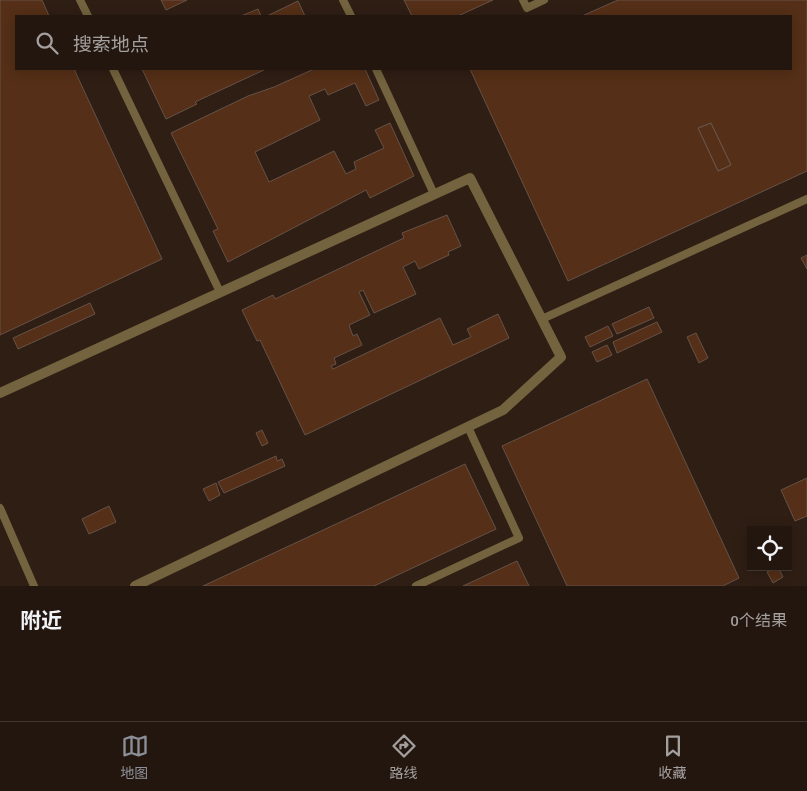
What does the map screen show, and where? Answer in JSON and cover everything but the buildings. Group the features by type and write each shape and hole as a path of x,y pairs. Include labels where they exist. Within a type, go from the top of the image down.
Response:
{"street":[{"path":"0,393 470,178 561,356 503,410 135,586"}],"lane":[{"path":"80,0 88,15"},
{"path":"344,0 351,15"},
{"path":"523,0 526,8 544,0"},
{"path":"113,70 220,292"},
{"path":"376,70 434,194"},
{"path":"542,319 807,199"},
{"path":"416,586 519,538 468,427"},
{"path":"0,508 34,586"}]}
